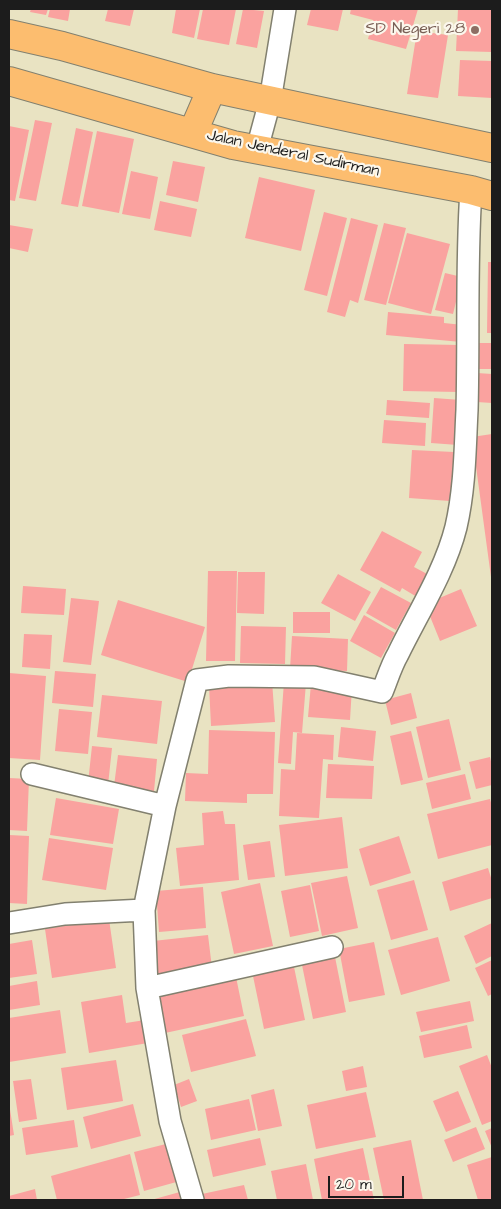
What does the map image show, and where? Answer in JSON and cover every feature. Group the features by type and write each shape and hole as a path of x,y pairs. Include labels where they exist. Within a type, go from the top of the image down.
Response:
{"highway":[{"path":"9,34 62,46 212,88 492,148"},
{"name":"Jalan Jenderal Sudirman","path":"9,80 233,145 482,193"},
{"path":"193,132 212,88"}],"street":[{"path":"256,149 270,101 285,9"},
{"path":"194,1200 170,1121 147,988 144,910 165,806 197,680 229,676 314,677 382,692 396,657 444,559 455,529 461,502 465,466 468,370 468,236 482,193"},
{"path":"32,774 165,806"},
{"path":"9,923 65,914 144,910"},
{"path":"147,988 332,947"}],"building":[{"path":"31,9 48,9 46,15 30,12"},
{"path":"50,9 70,9 68,21 48,17"},
{"path":"108,9 134,9 130,26 105,21"},
{"path":"176,9 200,9 194,38 172,33"},
{"path":"203,9 236,9 229,45 197,39"},
{"path":"243,9 264,11 257,48 236,44"},
{"path":"311,9 343,9 338,31 307,25"},
{"path":"351,9 418,9 406,49 368,39 373,20 350,14"},
{"name":"SD Negeri 28","path":"458,9 492,9 492,52 456,51"},
{"path":"417,31 448,35 438,98 407,94"},
{"path":"460,60 492,61 492,98 458,96"},
{"path":"35,120 52,123 36,201 19,198"},
{"path":"9,126 29,130 15,201 9,200"},
{"path":"76,128 93,132 78,207 61,204"},
{"path":"97,131 134,139 119,213 82,206"},
{"path":"173,161 205,167 198,202 166,195"},
{"path":"131,171 158,177 150,219 122,214"},
{"path":"259,177 315,190 301,251 245,238"},
{"path":"160,201 197,209 191,237 154,230"},
{"path":"324,212 347,218 327,296 304,290"},
{"path":"351,218 378,225 358,303 350,300 345,317 327,312"},
{"path":"384,223 406,228 386,305 364,300"},
{"path":"9,225 33,229 28,252 9,248"},
{"path":"407,233 450,244 431,314 388,303"},
{"path":"488,262 492,262 492,333 487,333"},
{"path":"445,273 462,277 453,314 435,310"},
{"path":"388,312 444,317 444,323 463,325 461,342 386,335"},
{"path":"479,343 492,343 492,369 479,369"},
{"path":"404,344 460,345 459,392 403,391"},
{"path":"477,373 492,374 492,403 477,402"},
{"path":"434,398 461,400 458,445 431,443"},
{"path":"387,400 430,403 429,418 386,415"},
{"path":"384,420 426,423 425,446 382,443"},
{"path":"492,434 492,577 491,577 472,437"},
{"path":"412,450 454,452 450,501 409,498"},
{"path":"382,531 422,552 414,567 429,575 417,597 402,588 400,592 360,570"},
{"path":"208,571 237,571 235,661 206,661"},
{"path":"238,572 265,572 264,614 237,613"},
{"path":"338,574 371,592 355,621 321,603"},
{"path":"23,586 66,589 64,615 21,613"},
{"path":"381,587 411,603 396,630 366,613"},
{"path":"461,589 477,626 440,641 425,604"},
{"path":"71,598 99,601 91,665 63,662"},
{"path":"118,600 205,627 188,682 101,655"},
{"path":"293,612 330,612 330,633 293,633"},
{"path":"364,615 395,633 381,658 350,641"},
{"path":"241,626 286,627 285,664 240,663"},
{"path":"24,634 52,635 50,669 22,667"},
{"path":"292,636 348,639 347,671 290,669"},
{"path":"55,671 96,674 93,707 52,703"},
{"path":"9,673 46,676 40,760 9,758"},
{"path":"272,681 275,722 211,726 209,685"},
{"path":"284,682 306,683 302,733 293,732 291,764 278,763"},
{"path":"311,684 352,687 350,720 308,717"},
{"path":"411,693 417,718 391,725 385,700"},
{"path":"102,695 162,701 157,744 97,737"},
{"path":"59,709 92,712 88,754 55,751"},
{"path":"449,719 461,770 428,778 416,727"},
{"path":"341,727 376,731 373,761 338,757"},
{"path":"209,730 275,732 273,794 247,794 247,803 185,801 186,773 208,774"},
{"path":"411,731 423,780 401,785 390,736"},
{"path":"297,733 334,735 333,760 323,759 319,818 279,816 281,769 295,770"},
{"path":"92,746 112,748 108,785 88,783"},
{"path":"118,755 157,759 154,791 114,786"},
{"path":"490,757 492,785 476,789 469,762"},
{"path":"328,764 374,766 372,799 326,798"},
{"path":"465,774 471,799 432,809 426,783"},
{"path":"9,778 29,779 27,831 9,830"},
{"path":"56,798 119,809 113,844 50,835"},
{"path":"490,799 492,806 492,845 438,859 427,814"},
{"path":"223,811 225,824 235,824 239,880 180,886 176,848 204,845 202,813"},
{"path":"342,817 348,868 285,876 279,825"},
{"path":"9,835 29,836 27,904 9,903"},
{"path":"399,836 411,873 370,886 359,849"},
{"path":"49,838 113,848 106,890 42,880"},
{"path":"270,841 275,877 248,880 243,845"},
{"path":"488,868 492,881 492,898 450,911 442,882"},
{"path":"347,876 358,928 322,936 311,883"},
{"path":"414,880 428,930 391,940 377,890"},
{"path":"260,883 273,946 234,954 221,892"},
{"path":"310,885 319,931 290,937 281,891"},
{"path":"203,887 206,928 159,932 156,891"},
{"path":"109,919 116,968 52,978 45,929"},
{"path":"492,923 492,956 476,964 464,936"},
{"path":"208,935 212,968 158,975 153,941"},
{"path":"438,937 450,981 401,995 388,950"},
{"path":"32,940 37,974 9,978 9,944"},
{"path":"374,942 385,995 349,1002 339,949"},
{"path":"335,957 346,1012 313,1019 302,965"},
{"path":"492,960 492,994 488,996 475,968"},
{"path":"294,967 305,1020 264,1029 253,976"},
{"path":"236,977 244,1016 165,1033 157,994"},
{"path":"37,981 40,1005 9,1010 9,986"},
{"path":"122,995 126,1023 145,1020 148,1043 89,1053 81,1002"},
{"path":"470,1001 474,1021 421,1032 416,1012"},
{"path":"60,1010 66,1053 9,1062 9,1018"},
{"path":"246,1019 256,1056 191,1072 182,1035"},
{"path":"467,1025 472,1048 424,1058 419,1036"},
{"path":"487,1055 492,1068 492,1121 482,1125 459,1066"},
{"path":"116,1060 123,1101 67,1110 61,1068"},
{"path":"363,1066 367,1087 346,1091 342,1071"},
{"path":"31,1079 37,1119 19,1122 13,1081"},
{"path":"189,1079 197,1101 181,1107 174,1085"},
{"path":"274,1089 282,1126 258,1131 251,1095"},
{"path":"458,1091 471,1122 446,1132 433,1101"},
{"path":"366,1092 376,1137 316,1149 307,1105"},
{"path":"249,1099 256,1130 211,1140 205,1109"},
{"path":"9,1103 14,1135 9,1136"},
{"path":"133,1104 141,1136 91,1149 83,1117"},
{"path":"74,1120 78,1147 26,1155 22,1128"},
{"path":"476,1127 485,1149 453,1162 444,1140"},
{"path":"492,1128 492,1148 485,1131"},
{"path":"260,1138 266,1165 213,1177 207,1150"},
{"path":"411,1140 423,1200 384,1200 373,1148"},
{"path":"170,1143 180,1181 144,1191 134,1152"},
{"path":"363,1148 374,1200 322,1200 314,1159"},
{"path":"130,1154 140,1195 120,1200 57,1200 51,1176"},
{"path":"492,1157 492,1200 478,1200 467,1165"},
{"path":"306,1164 313,1200 277,1200 271,1171"},
{"path":"244,1185 248,1200 204,1200 202,1194"},
{"path":"35,1189 37,1200 9,1200 9,1196"},
{"path":"187,1190 190,1200 151,1200"}],"place":[{"name":"SD Negeri 28","path":"475,30"}]}
